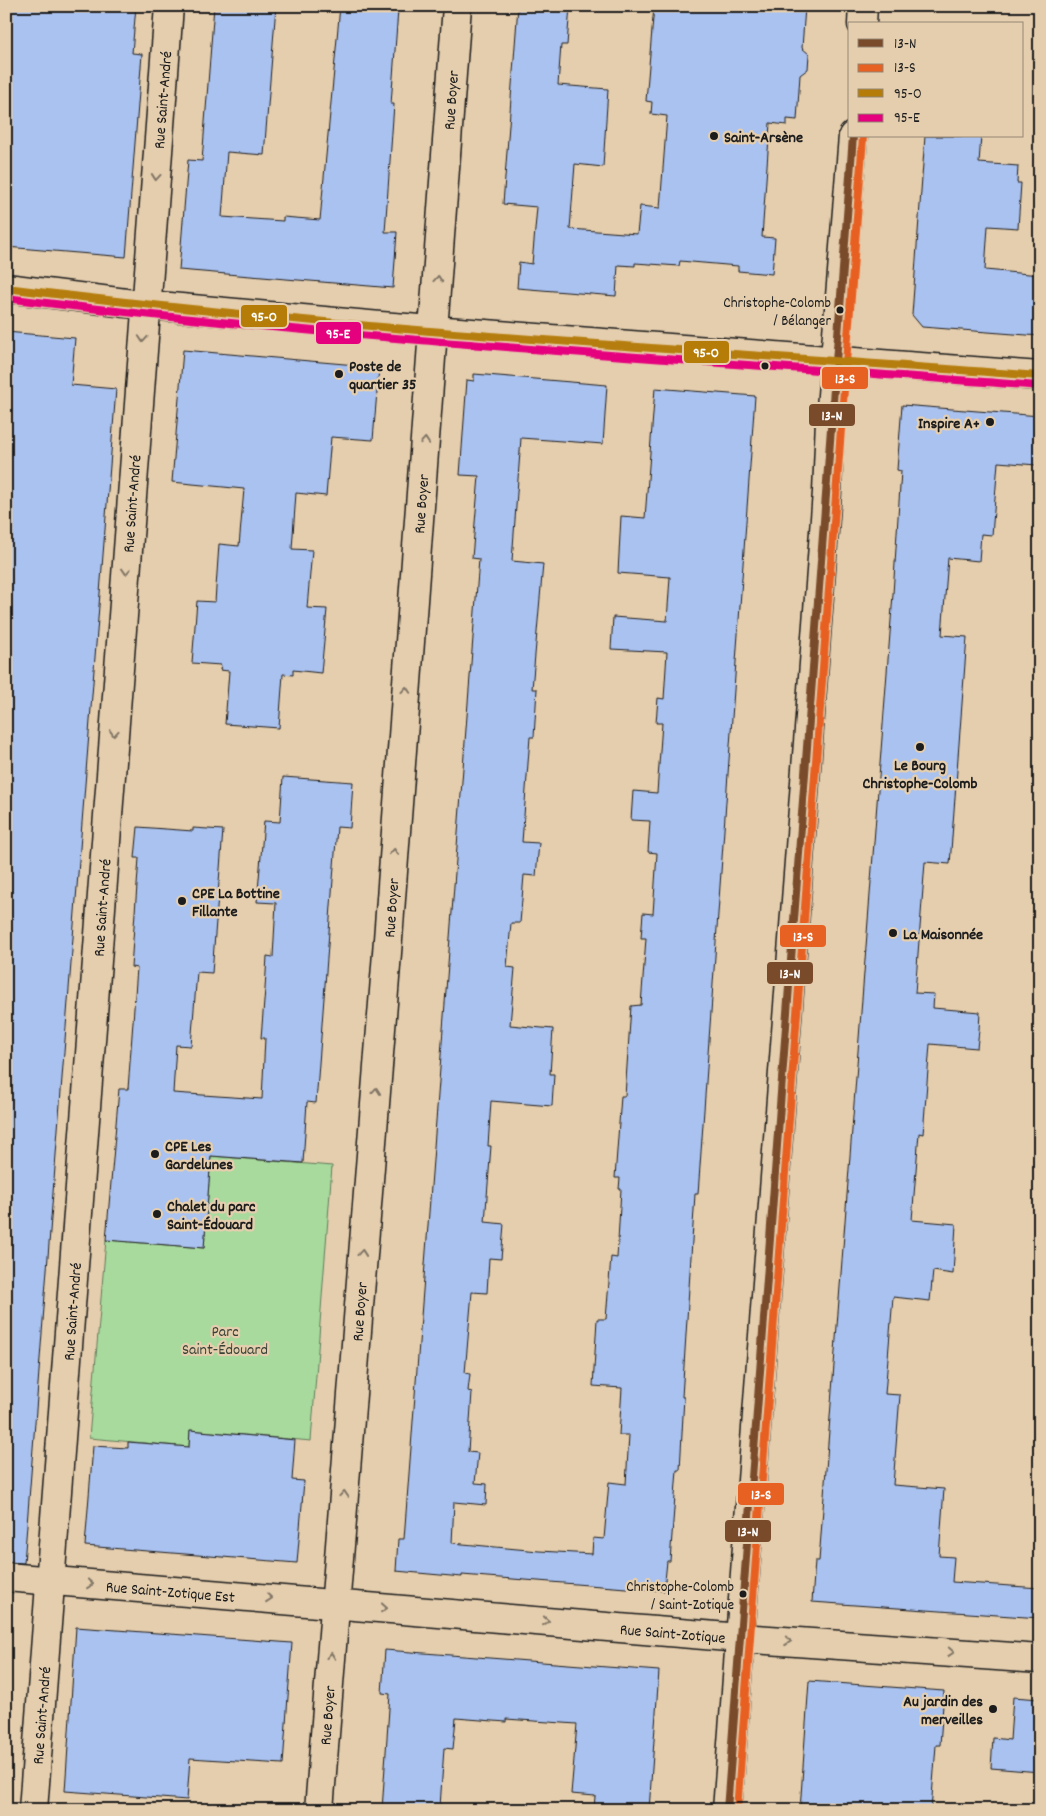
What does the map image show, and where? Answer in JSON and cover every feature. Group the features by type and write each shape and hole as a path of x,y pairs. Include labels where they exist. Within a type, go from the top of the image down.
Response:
{"street":[{"name":"Rue Saint-André","path":"33,1810 52,1580 145,305 170,6"},
{"name":"Rue Boyer","path":"319,1810 434,330 457,6"},
{"path":"862,22 863,6"},
{"path":"727,1810 827,492 835,360 854,138"},
{"path":"6,288 145,305 434,330 1040,376"},
{"name":"Rue Saint-Zotique Est","path":"6,1577 336,1604"},
{"name":"Rue Saint-Zotique","path":"336,1604 740,1638 1040,1659"}],"green space":[{"name":"Parc Saint-Édouard","path":"211,1156 332,1166 311,1441 190,1430 189,1447 89,1438 106,1240 204,1248"}],"building":[{"path":"7,6 136,6 132,53 142,54 126,257 6,247"},
{"path":"214,6 276,6 264,155 227,152 222,217 283,221 283,217 320,220 340,6 398,10 391,104 394,104 385,232 397,232 393,288 179,270 188,160 202,161"},
{"path":"518,6 570,6 567,45 561,45 558,85 608,89 603,167 575,164 570,229 637,234 640,206 660,208 667,116 651,114 652,102 646,101 654,6 805,7 802,48 809,54 808,69 800,75 797,120 787,119 787,125 770,123 762,237 775,238 772,274 738,271 738,266 680,261 679,266 635,263 635,266 618,265 616,296 517,288 519,262 532,264 537,207 503,204"},
{"path":"925,138 981,138 979,163 1018,166 1017,183 1021,183 1018,228 988,226 985,270 1040,275 1040,336 922,327 912,315"},
{"path":"6,332 75,338 71,385 116,389 24,1563 6,1562"},
{"path":"183,350 379,367 373,440 331,437 326,496 296,493 292,549 312,550 307,608 327,609 321,673 293,670 293,675 283,674 279,728 225,724 229,671 220,670 221,665 192,663 197,601 215,602 219,544 239,546 244,489 172,482"},
{"path":"474,374 607,385 603,444 521,438 512,561 543,564 532,689 537,689 534,737 530,737 522,842 539,843 536,876 524,875 520,923 511,923 507,967 515,968 510,1025 553,1029 550,1074 554,1074 552,1106 491,1101 488,1146 491,1146 485,1222 504,1224 501,1259 489,1258 487,1293 472,1292 465,1373 470,1374 468,1391 472,1392 468,1452 478,1453 475,1483 487,1484 486,1505 454,1502 452,1543 539,1551 592,1554 593,1538 604,1539 609,1482 626,1484 629,1435 619,1435 622,1388 593,1386 597,1319 606,1319 611,1257 617,1258 621,1189 619,1189 620,1178 615,1178 621,1096 625,1096 631,1006 641,1005 646,938 641,938 643,913 653,914 657,853 648,852 650,821 631,820 633,791 657,793 662,723 656,723 658,698 664,699 667,652 611,649 613,617 667,621 670,577 618,573 621,516 645,518 655,388 755,396 698,1194 695,1194 682,1397 684,1397 680,1470 677,1470 670,1561 667,1561 664,1591 396,1571 398,1539 404,1539 479,559 472,558 479,476 460,475 467,380 474,381"},
{"path":"902,405 1040,416 1037,465 998,462 992,535 981,534 979,561 948,558 942,635 967,637 950,864 925,862 915,993 934,994 933,1008 980,1012 979,1030 977,1048 930,1044 923,1134 919,1133 912,1220 956,1224 953,1274 933,1271 930,1301 893,1297 885,1394 900,1395 893,1485 944,1489 939,1556 954,1557 952,1582 1040,1588 1040,1618 812,1602 815,1561 819,1561 893,594 901,471 897,470"},
{"path":"283,777 353,782 350,828 337,827 316,1103 307,1102 303,1163 211,1156 204,1248 106,1240 119,1089 128,1089 137,968 131,967 139,858 135,858 138,827 193,831 193,828 223,830 212,973 197,972 191,1046 176,1045 173,1093 262,1099 265,1038 261,1038 267,956 273,957 276,903 257,902 264,821 280,822"},
{"path":"190,1430 295,1440 292,1480 304,1481 297,1563 85,1546 93,1446 128,1448 128,1442 189,1447"},
{"path":"76,1627 292,1643 283,1764 190,1758 187,1800 65,1791"},
{"path":"385,1650 659,1671 649,1810 594,1810 595,1796 571,1794 577,1724 506,1719 506,1722 456,1718 453,1749 444,1748 440,1807 437,1810 382,1810 390,1694 382,1693"},
{"path":"809,1681 944,1691 940,1745 936,1745 931,1810 800,1810"},
{"path":"1013,1697 1040,1699 1040,1772 991,1768 993,1738 1010,1740"}],"transit line":[{"name":"13-N","path":"727,1810 853,138"},
{"name":"13-S","path":"737,1810 863,138"},
{"name":"95-O","path":"6,288 135,303 393,328 1040,376"},
{"name":"95-E","path":"6,298 135,313 393,338 1039,386"}],"place":[{"name":"Saint-Arsène","path":"714,136"},
{"name":"Christophe-Colomb / Bélanger","path":"840,310"},
{"name":"Poste de quartier 35","path":"339,374"},
{"name":"Inspire A+","path":"990,422"},
{"name":"Le Bourg Christophe-Colomb","path":"920,747"},
{"name":"CPE La Bottine Fillante","path":"182,901"},
{"name":"La Maisonnée","path":"893,933"},
{"name":"CPE Les Gardelunes","path":"155,1154"},
{"name":"Chalet du parc Saint-Édouard","path":"157,1214"},
{"name":"Christophe-Colomb / Saint-Zotique","path":"743,1594"},
{"name":"Au jardin des merveilles","path":"993,1709"}]}
